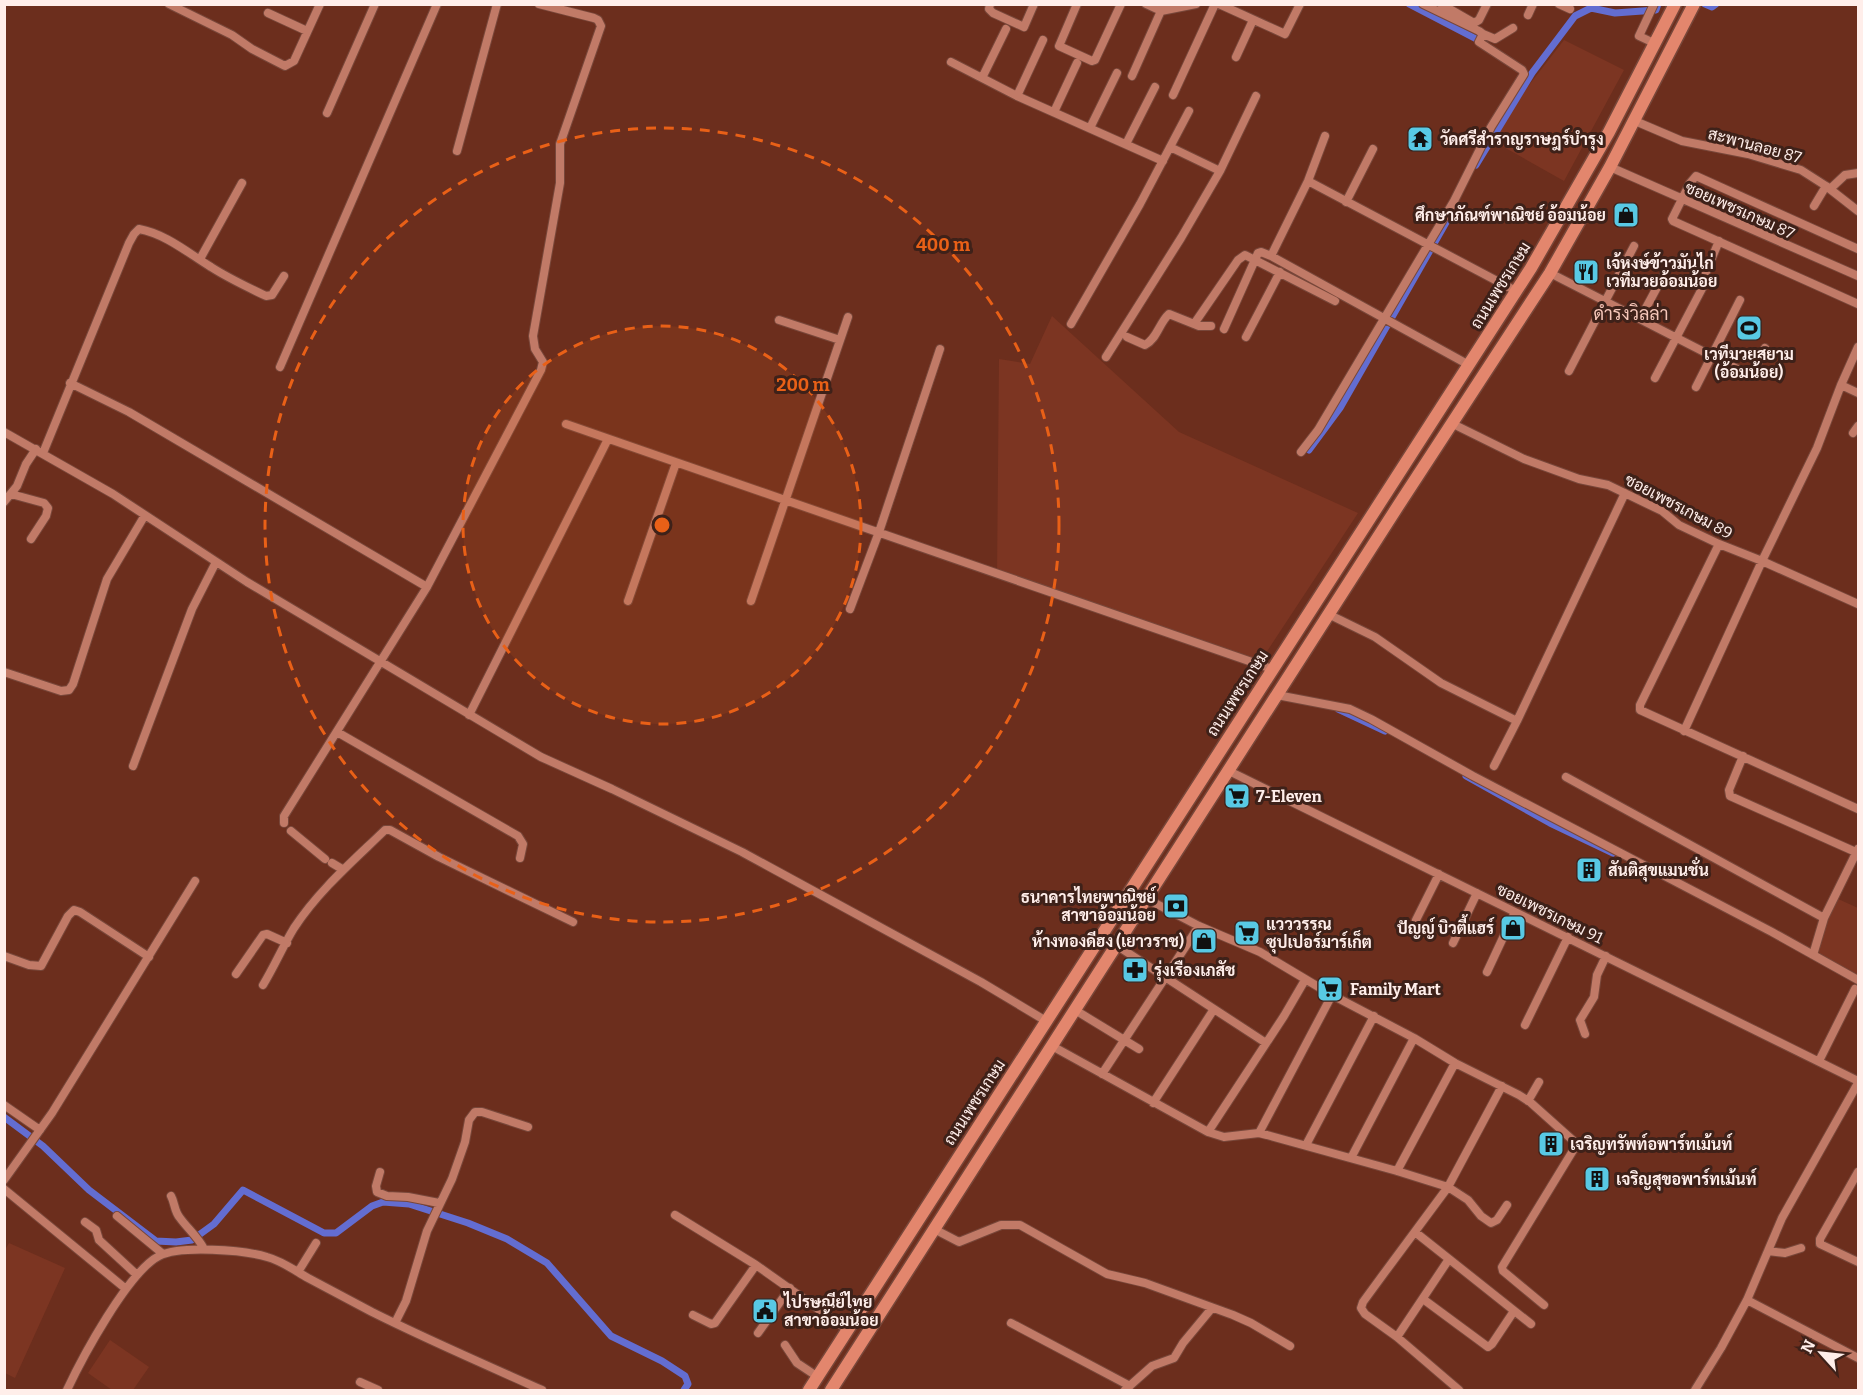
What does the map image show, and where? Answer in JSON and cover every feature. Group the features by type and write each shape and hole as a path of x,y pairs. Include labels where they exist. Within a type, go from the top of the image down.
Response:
{"main road":[{"name":"ถนนเพชรเกษม","path":"809,1390 1516,291 1594,160 1675,4"},
{"path":"831,1390 1451,423 1550,273 1625,140 1694,4"},
{"path":"1609,132 1625,140"},
{"path":"1594,160 1610,167"},
{"path":"1557,223 1574,231"}],"street":[{"path":"169,4 232,35 252,49 285,66 294,61 320,4"},
{"path":"327,113 375,4"},
{"path":"280,367 438,4"},
{"path":"457,151 497,4"},
{"path":"284,823 284,816 427,587 541,370 543,362 535,349 533,336 559,194 560,144 601,26 594,18 539,4"},
{"path":"990,4 989,9 993,13 1023,27 1034,4"},
{"path":"1077,4 1059,45 1092,61 1095,60 1121,4"},
{"path":"1146,4 1163,8 1196,4"},
{"path":"1173,95 1217,4 1285,34 1300,4"},
{"path":"1301,452 1318,430 1431,247 1491,128 1524,74 1524,71 1481,37 1423,4"},
{"path":"1441,4 1474,23 1479,20 1487,4"},
{"path":"1528,15 1533,4"},
{"path":"1559,4 1569,9"},
{"path":"1654,4 1639,36 1656,44"},
{"path":"1132,76 1163,8"},
{"path":"268,13 307,31"},
{"path":"1236,57 1253,20"},
{"path":"1481,37 1495,39 1513,28"},
{"path":"982,78 1006,29"},
{"path":"1017,96 1043,40"},
{"path":"951,62 1017,96 1163,161"},
{"path":"1053,112 1077,63"},
{"path":"1090,128 1117,73"},
{"path":"1126,144 1155,87"},
{"path":"1106,357 1220,171 1256,96"},
{"path":"1071,324 1140,204 1189,111"},
{"name":"สะพานลอย 87","path":"1635,121 1682,141 1748,154 1801,170 1858,211"},
{"path":"1271,256 1308,182 1324,136"},
{"path":"1170,147 1220,171"},
{"path":"1346,202 1373,149"},
{"name":"ซอยเพชรเกษม 87","path":"1610,167 1858,276"},
{"path":"1814,206 1828,188 1845,175 1858,173"},
{"path":"1858,249 1696,176 1672,217 1673,222 1858,304"},
{"path":"1308,182 1516,291"},
{"path":"200,259 242,183"},
{"path":"4,502 17,486 26,464 39,451 129,243 139,229 149,230 266,296 272,295 284,276"},
{"path":"1706,272 1719,241"},
{"path":"1569,371 1634,246"},
{"path":"1224,328 1261,252 1469,365"},
{"path":"1194,324 1240,257 1247,255 1335,301"},
{"path":"1640,319 1669,265"},
{"path":"1246,337 1280,272"},
{"path":"1550,273 1751,376 1764,348"},
{"path":"1655,378 1705,283"},
{"path":"1696,387 1740,300"},
{"path":"1127,337 1145,345 1149,344 1169,314 1194,324 1211,326"},
{"path":"751,601 848,317"},
{"path":"779,320 840,340"},
{"path":"1684,731 1817,448 1858,348"},
{"path":"850,609 879,532 940,349"},
{"path":"70,382 129,412 427,587"},
{"path":"1841,385 1858,393"},
{"name":"ซอยเพชรเกษม 89","path":"1451,423 1524,459 1579,479 1608,485 1626,493 1662,511 1678,525 1858,604"},
{"path":"566,424 1272,669"},
{"path":"4,432 145,514 216,562 554,764 612,789 742,852 981,982 1046,1021"},
{"path":"469,715 608,439"},
{"path":"628,601 676,463"},
{"path":"1494,766 1518,722 1626,493"},
{"path":"10,494 44,503 48,508 46,516 31,539"},
{"path":"4,672 61,691 69,690 73,684 107,579 145,514"},
{"path":"1719,544 1640,710 1858,808"},
{"path":"134,766 192,609 216,562"},
{"path":"1328,615 1375,637 1441,683 1518,722"},
{"path":"1277,695 1342,707 1371,719 1858,980"},
{"path":"337,732 518,836 523,844 520,858"},
{"path":"1743,756 1729,790 1730,796 1858,851 1824,918 1813,955"},
{"name":"ซอยเพชรเกษม 91","path":"1229,771 1858,1082"},
{"path":"1566,777 1824,918"},
{"path":"263,985 299,921 342,869 387,829 573,922"},
{"path":"291,831 342,869"},
{"path":"1416,921 1439,874"},
{"path":"4,1180 39,1131 195,881"},
{"path":"1453,943 1477,892"},
{"path":"1147,899 1199,926 1260,952 1293,970 1305,980 1414,1038 1455,1063 1502,1086 1528,1101 1577,1144 1502,1267 1503,1271 1544,1305"},
{"path":"4,956 29,965 41,966 68,916 74,910 148,957"},
{"path":"1487,972 1515,912"},
{"path":"1102,1074 1199,926"},
{"path":"236,974 264,934 287,943"},
{"path":"1525,1025 1568,937"},
{"path":"1116,945 1266,1043"},
{"path":"1585,1034 1580,1020 1594,997 1597,975 1606,956"},
{"path":"1208,1132 1305,980"},
{"path":"1819,1062 1855,989"},
{"path":"1259,1134 1332,994"},
{"path":"1153,1102 1214,1009"},
{"path":"1075,1011 1139,1049"},
{"path":"1306,1145 1374,1016"},
{"path":"1352,1158 1414,1038"},
{"path":"1052,1046 1208,1132 1224,1137 1259,1134 1306,1145 1448,1187 1468,1200 1488,1222 1497,1220 1507,1205"},
{"path":"1397,1171 1455,1063"},
{"path":"1528,1101 1539,1082"},
{"path":"1695,1390 1747,1300 1796,1191 1858,1082"},
{"path":"1459,1390 1397,1337 1365,1314 1361,1308 1363,1302 1448,1187 1502,1086"},
{"path":"4,1105 39,1131"},
{"path":"395,1323 406,1300 427,1231 452,1179 465,1142 469,1120 475,1112 482,1112 528,1127"},
{"path":"380,1172 376,1186 377,1192 438,1205"},
{"path":"1858,1172 1820,1239 1820,1244 1858,1262"},
{"path":"4,1189 126,1289"},
{"path":"171,1196 174,1209 180,1219 197,1237 204,1249"},
{"path":"675,1215 756,1265 848,1330"},
{"path":"117,1216 163,1254"},
{"path":"85,1222 96,1230 99,1240 137,1275"},
{"path":"934,1229 959,1242 1001,1225 1020,1226 1107,1274 1145,1283 1251,1323 1290,1346"},
{"path":"1415,1232 1531,1324"},
{"path":"298,1272 316,1243"},
{"path":"1768,1251 1785,1253 1801,1248"},
{"path":"68,1390 84,1356 137,1275 153,1259 163,1254 178,1250 204,1249 260,1255 281,1262 395,1323 542,1390"},
{"path":"1397,1337 1449,1259"},
{"path":"693,1315 709,1324 715,1323 756,1265"},
{"path":"758,1333 790,1288"},
{"path":"1423,1299 1488,1347 1514,1311"},
{"path":"1747,1300 1858,1358"},
{"path":"1011,1323 1127,1388 1152,1366 1174,1358 1183,1343 1212,1308"},
{"path":"785,1345 797,1363 818,1377"},
{"path":"360,1382 378,1390"}],"shaded area":[{"path":"1564,40 1624,70 1564,181 1493,141 1526,89"},
{"path":"1052,316 1179,432 1358,513 1258,665 997,577 999,359 1030,364"},
{"path":"1836,898 1858,908 1858,980 1810,953"},
{"path":"9,1243 65,1268 15,1378 5,1373 4,1252"},
{"path":"110,1340 149,1367 133,1390 112,1390 88,1373"}],"waterway":[{"path":"1409,4 1484,43"},
{"path":"1476,165 1532,73 1575,16 1591,8 1615,13 1656,10 1658,4"},
{"path":"1705,4 1712,7 1716,4"},
{"path":"1309,450 1340,408 1452,212"},
{"path":"1338,709 1385,731"},
{"path":"1466,776 1550,823 1613,853"},
{"path":"4,1117 43,1146 89,1190 156,1241 192,1240 214,1224 243,1190 324,1233 336,1233 372,1206 383,1202 409,1204 468,1223 507,1239 547,1263 611,1336 662,1361 685,1376 688,1384 684,1390"}],"place":[{"name":"วัดศรีสําราญราษฎร์บํารุง","path":"1420,139"},
{"name":"ศึกษาภัณฑ์พาณิชย์ อ้อมน้อย","path":"1626,215"},
{"name":"เจ้หงษ์ข้าวมันไก่ เวทีมวยอ้อมน้อย","path":"1586,272"},
{"name":"เวทีมวยสยาม (อ้อมน้อย)","path":"1749,328"},
{"name":"7-Eleven","path":"1237,796"},
{"name":"สันติสุขแมนชั่น","path":"1589,870"},
{"name":"ธนาคารไทยพาณิชย์ สาขาอ้อมน้อย","path":"1176,906"},
{"name":"ปัญญ์ บิวตี้แฮร์","path":"1513,928"},
{"name":"แวววรรณ ซุปเปอร์มาร์เก็ต","path":"1247,933"},
{"name":"ห้างทองดีฮง (เยาวราช)","path":"1204,941"},
{"name":"รุ่งเรืองเภสัช","path":"1135,970"},
{"name":"Family Mart","path":"1330,989"},
{"name":"เจริญทรัพท์อพาร์ทเม้นท์","path":"1551,1144"},
{"name":"เจริญสุขอพาร์ทเม้นท์","path":"1597,1179"},
{"name":"ไปรษณีย์ไทย สาขาอ้อมน้อย","path":"765,1311"}],"district":[{"name":"ดำรงวิลล่า","path":"1631,314"}]}
